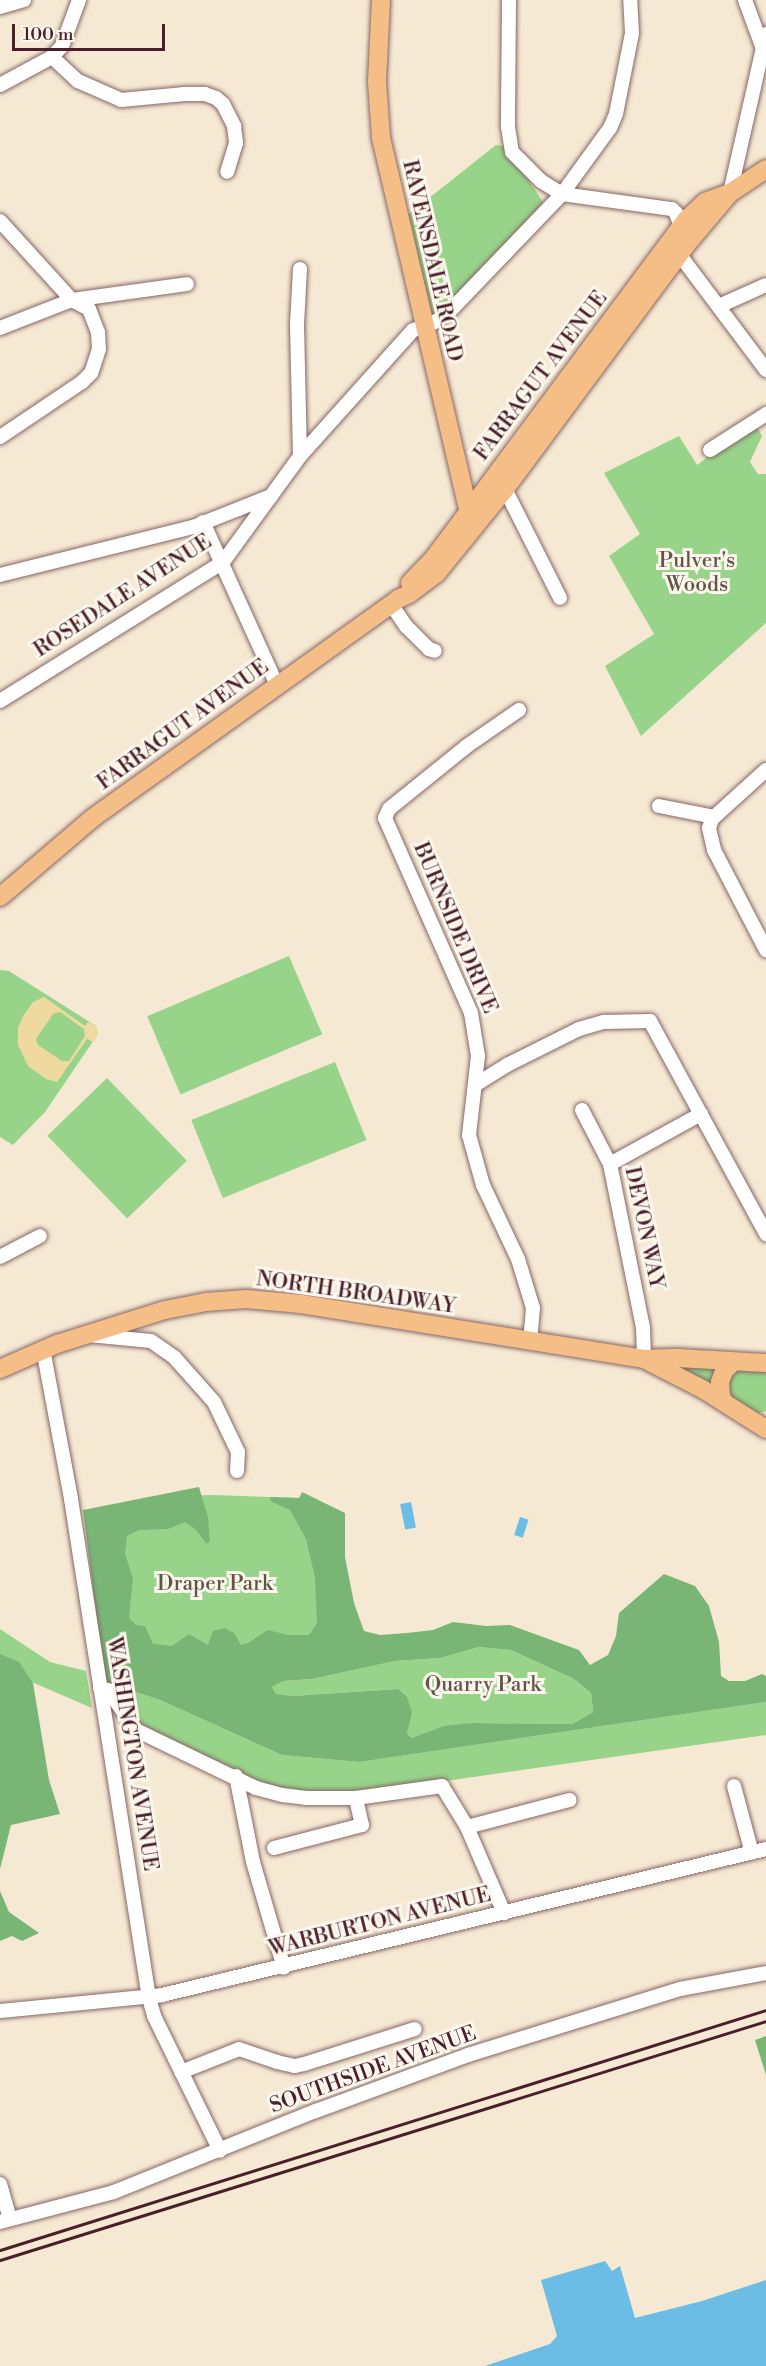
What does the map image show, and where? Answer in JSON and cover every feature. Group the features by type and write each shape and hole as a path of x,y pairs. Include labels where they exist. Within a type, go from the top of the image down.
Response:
{"main road":[{"name":"RAVENSDALE ROAD","path":"381,0 377,116 470,521"},
{"path":"730,193 766,169"},
{"name":"FARRAGUT AVENUE","path":"634,301 681,227 705,202 730,193"},
{"name":"FARRAGUT AVENUE","path":"0,897 94,817 394,601 409,594 436,574 470,521 634,301 730,193"},
{"path":"457,470 473,481 499,484"},
{"name":"NORTH BROADWAY","path":"0,1369 43,1349 84,1334 177,1307 246,1299 316,1306 644,1359"},
{"path":"644,1359 678,1358 766,1363"},
{"path":"644,1359 725,1403 766,1429"},
{"path":"725,1403 721,1397 720,1382 724,1371 733,1362"}],"street":[{"path":"0,7 24,0"},
{"path":"0,85 52,57 62,46 80,0"},
{"path":"509,0 509,143 517,158 527,170 562,194 667,207 676,213 681,227 679,250 766,370"},
{"name":"ROSEDALE AVENUE","path":"0,701 223,562 300,456 413,330 424,327 447,314 562,194 610,128 616,114 632,33 630,0"},
{"path":"745,0 764,40"},
{"name":"FARRAGUT AVENUE","path":"730,193 764,40"},
{"path":"52,57 78,81 121,100 185,94 205,94 216,98 223,104 234,126 236,142 227,172"},
{"path":"0,437 92,373 99,349 98,332 89,309 72,300 25,246 1,223"},
{"path":"300,269 297,325 300,456"},
{"path":"0,328 72,300 187,284"},
{"path":"719,306 766,285"},
{"path":"710,450 766,414"},
{"path":"499,484 560,597"},
{"path":"0,575 193,527 271,496"},
{"path":"202,522 223,562 277,685"},
{"path":"394,601 406,626 429,649 435,651"},
{"name":"BURNSIDE DRIVE","path":"519,710 467,746 389,809 385,818 471,1014 478,1056 469,1135 471,1147 483,1185 518,1259 532,1308 530,1341"},
{"path":"766,770 714,817 709,836 766,950"},
{"path":"659,806 714,817"},
{"path":"475,1085 507,1065 579,1029 604,1022 650,1021 766,1234"},
{"name":"DEVON WAY","path":"582,1110 610,1164 643,1328 644,1359"},
{"path":"610,1164 701,1114"},
{"path":"0,1257 40,1236"},
{"path":"84,1334 151,1341 172,1355 214,1402 238,1452 237,1471"},
{"name":"WASHINGTON AVENUE","path":"43,1349 71,1499 149,1998 154,2016 220,2151"},
{"path":"99,1688 108,1690 136,1730 236,1776 256,1788 282,1796 356,1798 442,1786 467,1827 504,1913"},
{"path":"236,1776 253,1862 284,1968"},
{"path":"734,1785 752,1852"},
{"path":"274,1848 362,1825 356,1798"},
{"path":"467,1827 570,1800"},
{"name":"WARBURTON AVENUE","path":"0,2010 149,1998 284,1968 766,1849"},
{"name":"SOUTHSIDE AVENUE","path":"5,2221 114,2192 316,2111 468,2055 680,1989 766,1974"},
{"path":"181,2072 239,2049 295,2066 416,2029"},
{"path":"0,2184 5,2221"}],"green space":[{"path":"496,145 504,146 508,155 545,205 433,323 400,221"},
{"name":"Pulver's Woods","path":"756,425 762,436 750,462 758,474 766,474 766,623 641,736 605,666 654,634 609,556 640,534 604,473 679,436 697,465 729,441"},
{"path":"289,956 322,1034 180,1094 147,1016"},
{"path":"0,970 9,971 96,1026 98,1034 45,1112 13,1145 0,1137"},
{"path":"335,1062 366,1140 223,1198 191,1120"},
{"path":"107,1078 187,1161 127,1218 47,1136"},
{"path":"698,1364 766,1368 766,1411 756,1414 684,1369"},
{"path":"199,1487 208,1517 210,1542 206,1543 196,1530 185,1522 168,1529 139,1530 127,1536 125,1554 133,1578 129,1618 136,1625 145,1626 153,1644 172,1646 189,1634 208,1645 213,1631 225,1628 234,1633 241,1645 268,1630 288,1635 309,1635 317,1623 315,1577 306,1539 290,1510 272,1502 269,1497 299,1498 302,1492 345,1513 345,1557 354,1603 364,1631 380,1635 407,1633 433,1630 453,1622 486,1626 510,1625 579,1650 590,1665 608,1655 616,1636 619,1613 664,1574 695,1586 709,1606 719,1642 721,1676 729,1681 745,1681 762,1674 766,1676 766,1702 359,1762 282,1755 160,1700 105,1682 83,1510","holes":["479,1647 511,1650 574,1679 591,1693 593,1712 572,1724 472,1723 444,1726 412,1738 407,1734 412,1712 407,1697 398,1689 292,1696 276,1694 272,1687 283,1681 312,1679 395,1661 440,1658"]},
{"name":"Draper Park","path":"180,1496 299,1498 341,1646 163,1673 104,1616 134,1504"},
{"path":"0,1629 50,1662 86,1671 92,1708 27,1680 0,1675"},
{"name":"Quarry Park","path":"479,1647 511,1650 574,1679 591,1693 593,1712 572,1724 472,1723 412,1738 407,1735 408,1727 398,1689 292,1696 276,1694 272,1687 282,1681 312,1679 395,1661 440,1658"},
{"path":"0,1654 19,1662 33,1683 49,1780 60,1814 11,1825 0,1869"},
{"path":"105,1682 160,1700 282,1755 359,1762 766,1702 766,1735 355,1794 284,1791 263,1785 140,1728"},
{"path":"0,1891 9,1912 39,1933 22,1941 12,1936 0,1941"},
{"path":"766,2036 766,2075 755,2040"}],"sand":[{"path":"44,997 85,1026 88,1022 96,1026 98,1034 93,1042 87,1039 57,1082 46,1079 28,1066 18,1045 18,1028 33,1002","holes":["60,1012 84,1029 85,1036 69,1061 62,1061 38,1045 36,1039 53,1014"]}],"water":[{"path":"411,1502 416,1528 405,1530 400,1504"},
{"path":"520,1517 529,1520 523,1538 514,1535"},
{"path":"605,2261 612,2271 620,2266 635,2318 702,2301 766,2280 766,2366 485,2366 550,2344 557,2336 541,2280"}],"railway":[{"path":"0,2250 766,2010"},
{"path":"0,2260 766,2021"}]}
